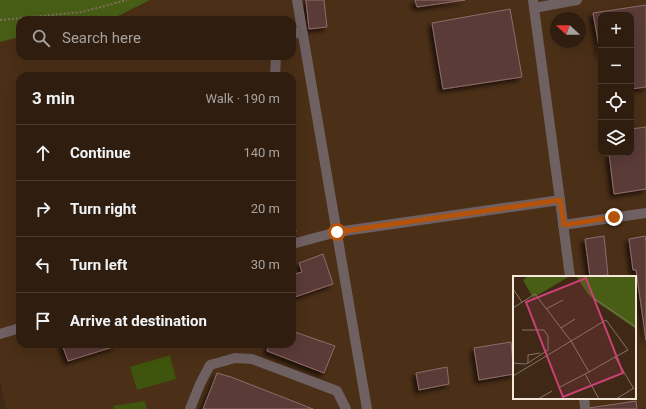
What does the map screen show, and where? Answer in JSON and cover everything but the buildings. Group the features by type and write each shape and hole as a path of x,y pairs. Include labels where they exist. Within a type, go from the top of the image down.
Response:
{"lane":[{"path":"297,0 367,409"},
{"path":"570,276 534,4 578,0"},
{"path":"296,33 302,32"},
{"path":"275,72 276,60"},
{"path":"296,243 337,232 560,200"},
{"path":"564,225 646,213"},
{"path":"0,334 16,329"},
{"path":"190,409 200,384 210,365 235,358 252,359 337,391 346,409"}],"path":[{"path":"41,16 82,12 127,0"},
{"path":"0,20 16,18"}],"shaded area":[{"path":"150,0 646,0 646,409 6,409 0,381 0,42 16,38 16,60 296,60 296,16 118,16"}],"green space":[{"path":"0,0 150,0 118,16 16,16 16,38 0,42"},
{"path":"170,355 176,379 137,390 130,367"},
{"path":"145,401 147,409 114,409 113,406"}],"route":[{"path":"337,232 560,200 564,225 614,217"}]}
